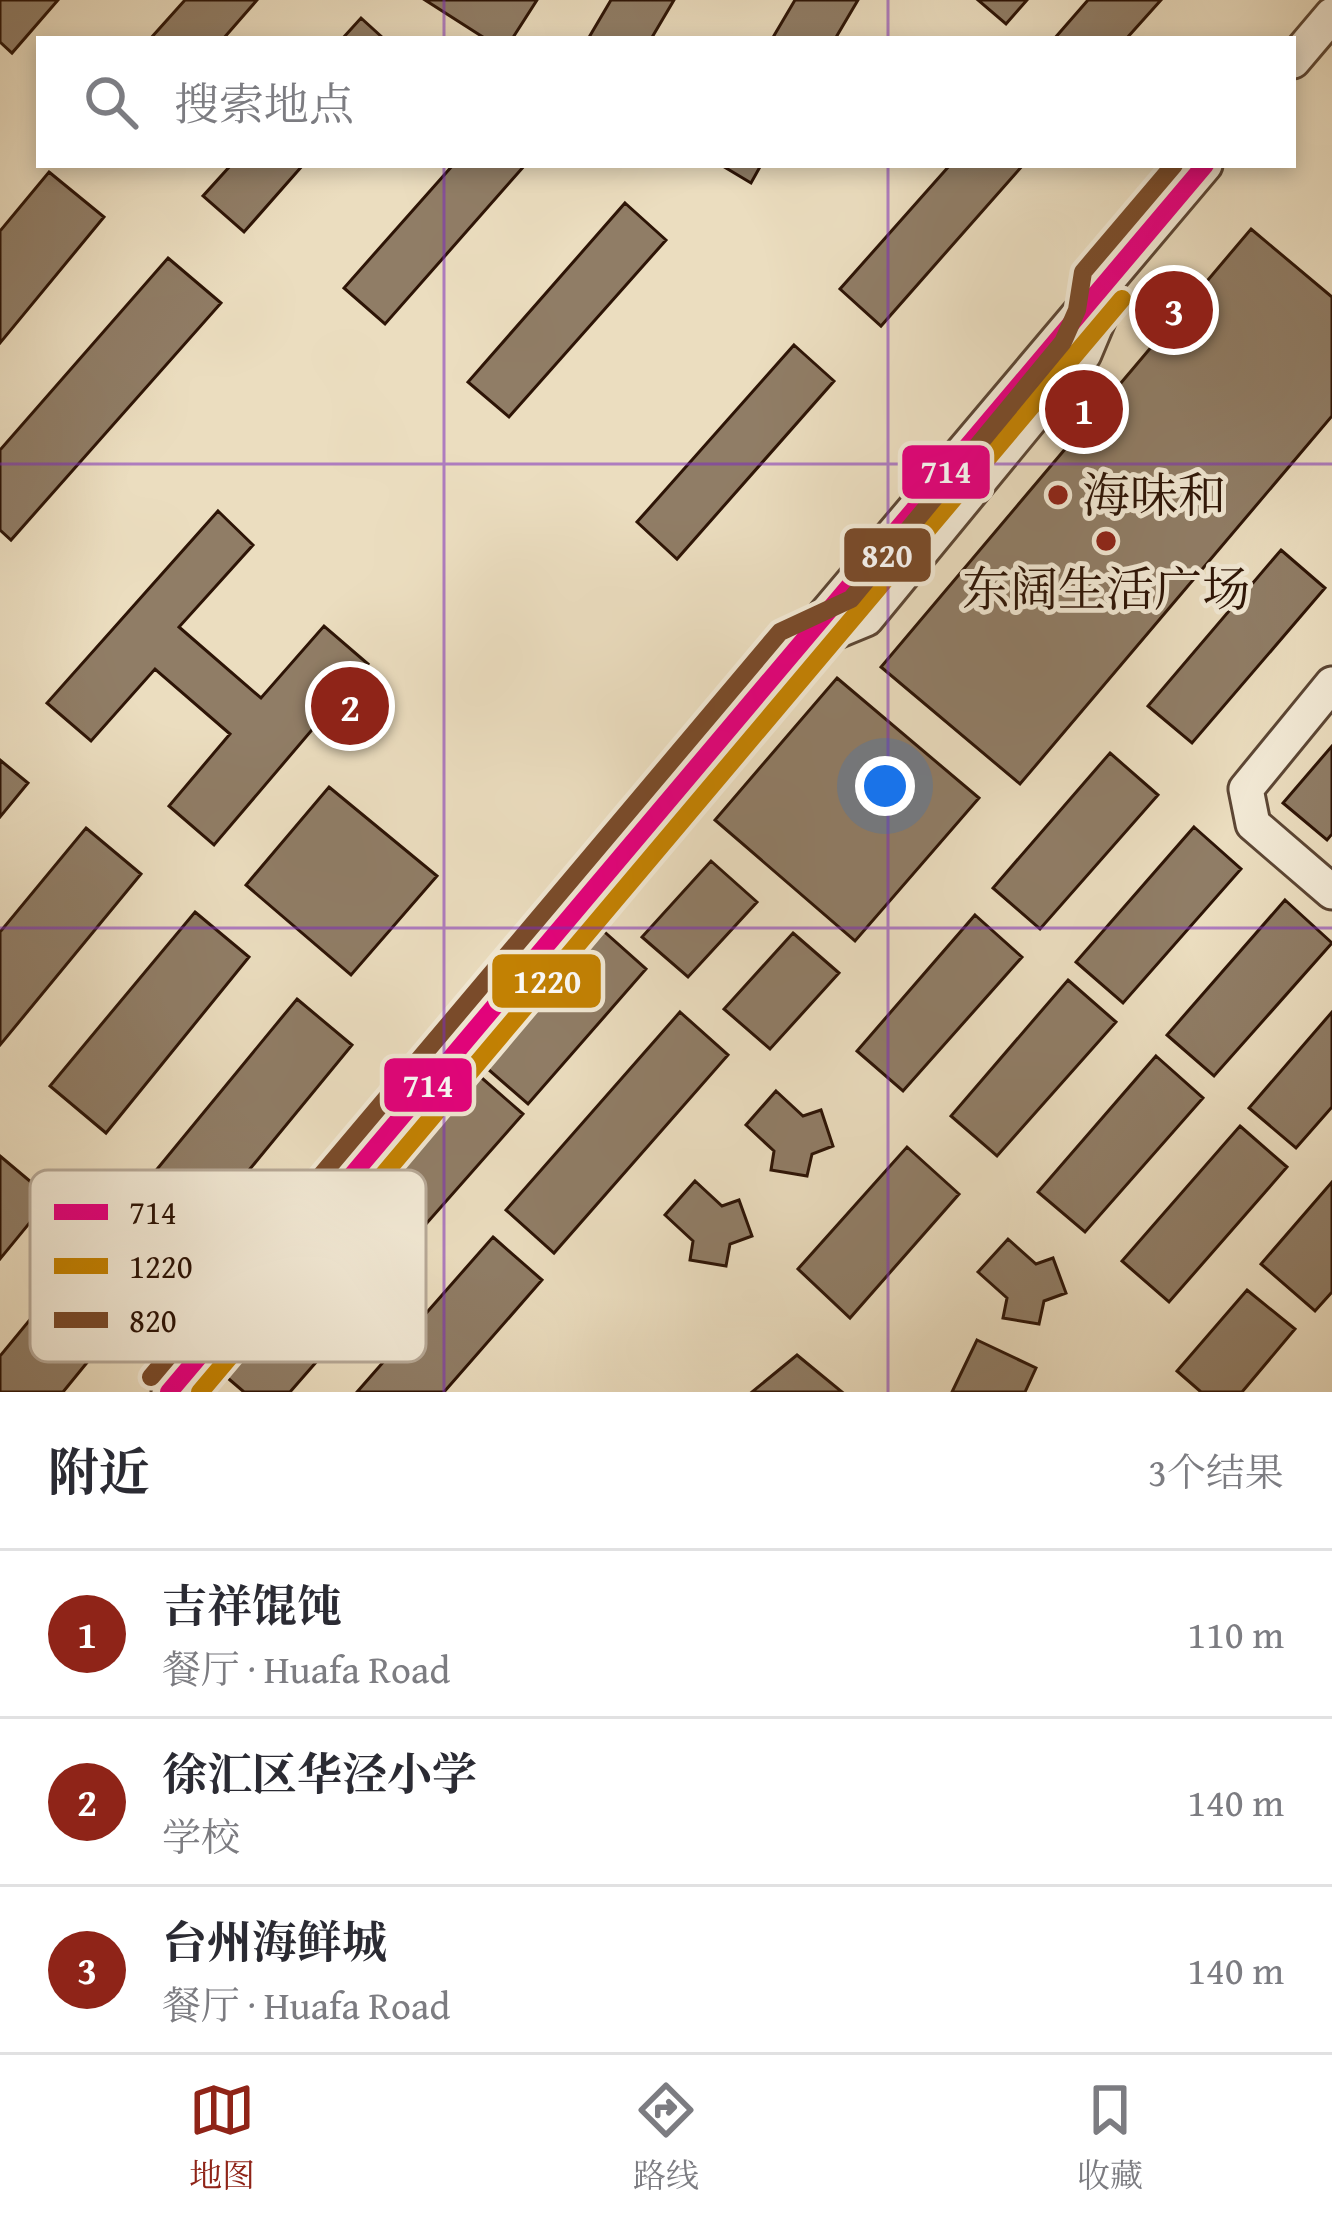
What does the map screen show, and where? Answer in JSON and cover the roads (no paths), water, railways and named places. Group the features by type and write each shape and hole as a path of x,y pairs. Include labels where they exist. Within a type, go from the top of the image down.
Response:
{"street":[{"path":"1296,57 1332,15"},
{"path":"356,1170 1202,168"},
{"path":"1332,685 1246,789 1253,824 1332,892"},
{"path":"169,1392 194,1362"}],"place":[{"name":"台州海鲜城","path":"1174,310"},
{"name":"吉祥馄饨","path":"1084,409"},
{"name":"海味和","path":"1058,495"},
{"name":"东阔生活广场","path":"1106,541"},
{"name":"徐汇区华泾小学","path":"350,706"}]}
